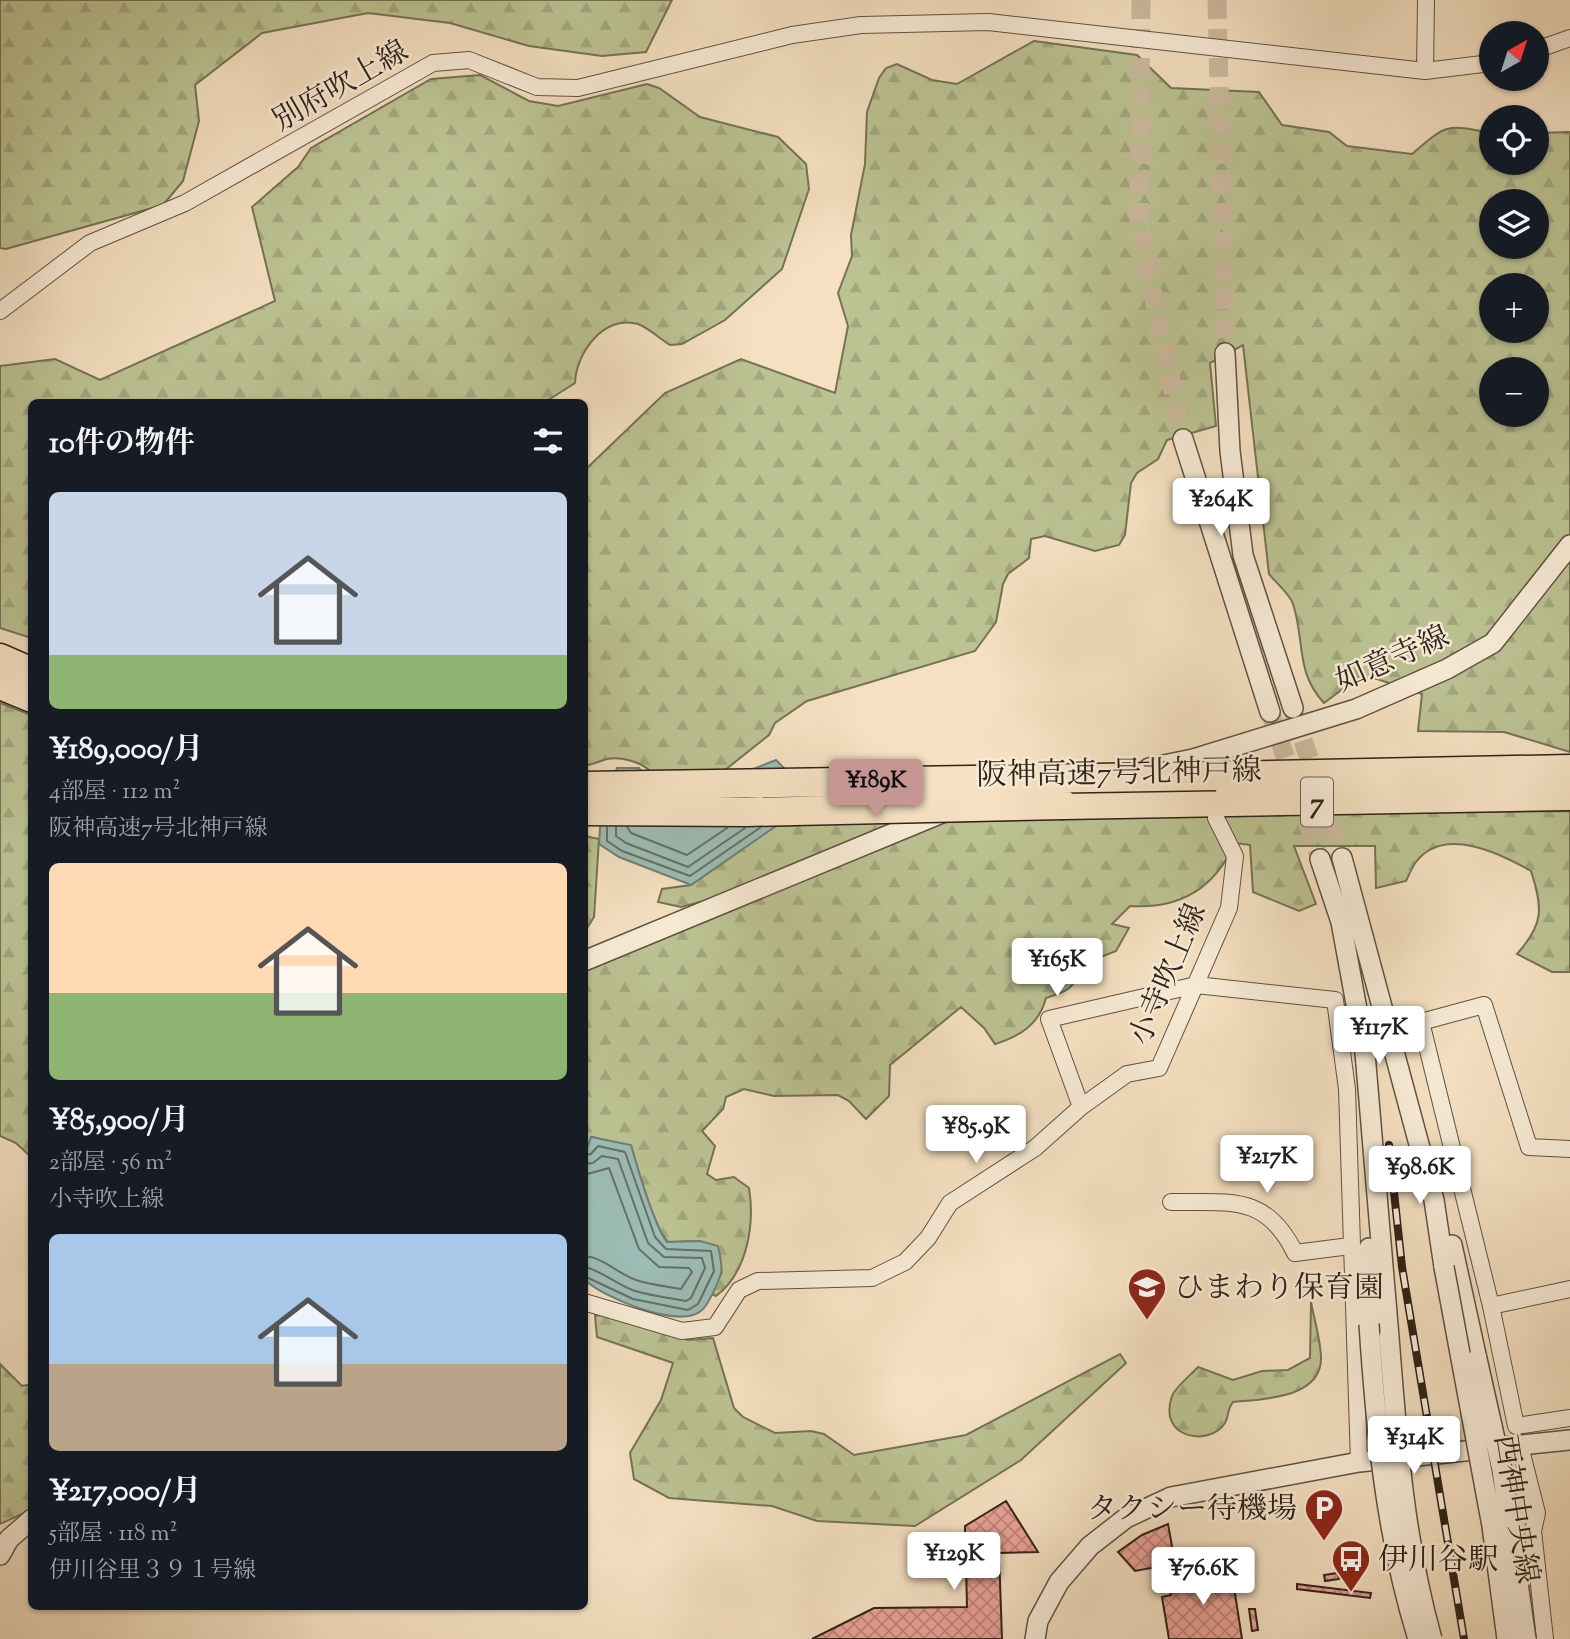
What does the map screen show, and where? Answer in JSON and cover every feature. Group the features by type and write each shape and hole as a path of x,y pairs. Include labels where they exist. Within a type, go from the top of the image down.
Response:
{"highway":[{"path":"0,658 28,670"},
{"path":"0,685 28,696"},
{"name":"阪神高速7号北神戸線","path":"588,786 1570,769"},
{"name":"阪神高速7号北神戸線","path":"588,811 760,812 1570,796"}],"street":[{"path":"1425,71 1426,0"},
{"name":"別府吹上線","path":"0,311 90,243 185,203 433,63 469,60 537,87 578,88 792,35 861,25 988,22 1425,71 1479,64"},
{"path":"1549,45 1570,38"},
{"path":"1225,353 1230,451 1243,555 1293,708"},
{"path":"1183,439 1270,712"},
{"name":"如意寺線","path":"588,959 967,804 1193,759 1356,709 1447,669 1493,643 1570,545"},
{"name":"小寺吹上線","path":"588,1303 682,1331 715,1327 738,1290 758,1281 872,1278 905,1262 928,1238 950,1203 1035,1148 1081,1107 1127,1074 1159,1069 1229,908 1235,856 1216,818"},
{"name":"西神中央線","path":"1342,858 1434,1200 1492,1526 1507,1639"},
{"path":"1320,859 1341,922 1354,985 1369,1097 1401,1489 1417,1587 1432,1639"},
{"path":"1081,1107 1048,1019 1196,985 1335,1000 1347,1089 1359,1462"},
{"path":"1570,1149 1529,1147 1484,1005 1421,1022 1491,1306 1516,1426 1570,1418"},
{"path":"1394,1046 1449,1231 1478,1359 1502,1470 1526,1639"},
{"path":"1369,1097 1369,1324 1381,1477 1404,1595 1418,1639"},
{"path":"1171,1202 1247,1203 1283,1228 1295,1253 1350,1246"},
{"path":"1491,1306 1570,1289"},
{"path":"1035,1639 1038,1621 1059,1582 1090,1546 1126,1518 1171,1497 1359,1462 1570,1440"},
{"path":"1520,1446 1537,1513 1534,1531 1545,1639"},
{"path":"0,1555 9,1539 28,1522"}],"green space":[{"path":"0,0 672,0 646,52 602,56 529,46 450,23 368,13 262,33 195,85 199,121 183,181 163,205 6,249 0,248"},
{"path":"1034,41 1137,55 1171,88 1259,92 1282,125 1329,132 1347,146 1412,154 1447,129 1479,131 1479,175 1549,175 1549,133 1570,132 1570,752 1504,732 1418,731 1422,694 1377,679 1349,677 1344,688 1324,703 1309,680 1305,668 1297,617 1291,600 1269,574 1243,345 1210,363 1216,426 1167,440 1158,459 1137,473 1131,483 1125,535 1119,545 1095,551 1045,536 1031,539 1029,558 1008,574 1003,584 996,622 975,651 807,701 775,723 769,735 725,770 650,771 636,762 618,758 588,764 588,467 665,393 741,359 835,393 848,326 838,293 852,256 851,235 865,164 867,112 879,78 886,68 897,64 932,80 957,84"},
{"path":"480,75 529,101 558,106 647,84 659,88 700,117 778,137 806,164 809,189 782,269 725,320 682,344 670,345 638,324 626,322 603,330 594,338 580,360 575,383 550,399 28,399 28,637 0,628 0,366 55,359 100,380 275,301 252,207 298,167 311,148 431,79"},
{"path":"0,703 28,714 28,1154 16,1143 0,1136"},
{"path":"1570,811 1570,972 1552,972 1517,954 1536,924 1539,915 1538,895 1531,871 1489,851 1473,846 1442,845 1428,851 1416,862 1406,881 1376,888 1375,846 1294,846 1316,904 1299,911 1253,892 1250,845 1235,843 1217,873 1193,893 1165,904 1130,906 1112,924 1129,928 1116,951 1083,964 1070,987 1046,998 1034,1022 1021,1033 995,1044 984,1028 961,1007 890,1065 889,1096 866,1119 849,1101 838,1095 774,1096 744,1089 726,1097 723,1109 702,1131 715,1146 707,1174 716,1180 734,1177 749,1188 751,1217 742,1261 727,1286 716,1296 710,1293 722,1272 700,1241 668,1242 652,1211 631,1146 592,1137 588,1148 588,970 938,822 1279,813"},
{"path":"897,821 731,894 681,907 658,902 662,889 691,885 775,826"},
{"path":"588,837 599,839 594,917 588,926"},
{"path":"1311,1302 1321,1356 1319,1370 1312,1381 1289,1394 1233,1402 1225,1423 1208,1435 1187,1435 1178,1430 1172,1422 1169,1410 1172,1396 1198,1367 1233,1380 1262,1371 1288,1370 1310,1358"},
{"path":"606,1314 688,1340 713,1338 734,1408 743,1417 775,1433 811,1431 824,1434 854,1455 966,1435 1120,1354 1126,1363 1021,1460 915,1526 817,1521 772,1506 669,1498 634,1479 630,1453 661,1400 673,1363 597,1337 595,1316"},
{"path":"0,1364 22,1386 28,1385 28,1511 0,1524"}],"water":[{"path":"776,760 815,799 691,885 619,857 599,844 600,828 617,768 639,768 653,785 720,782"},
{"path":"591,1137 631,1145 652,1211 667,1242 700,1241 718,1246 721,1273 710,1299 701,1311 690,1316 659,1314 608,1295 588,1282 588,1146"}],"building":[{"path":"1006,1501 1038,1552 999,1553 1002,1639 812,1639 874,1608 967,1607 965,1526"},
{"path":"1168,1524 1173,1552 1166,1553 1168,1565 1135,1571 1118,1552 1142,1535"},
{"path":"1221,1561 1223,1576 1232,1574 1242,1639 1169,1639 1162,1597 1171,1595 1169,1584 1202,1579 1199,1564"},
{"path":"1338,1573 1339,1579 1325,1581 1324,1575"},
{"path":"1297,1584 1371,1593 1370,1598 1297,1589"},
{"path":"1249,1609 1255,1609 1258,1630 1252,1631"}],"tunnel":[{"path":"1141,0 1139,226 1183,439"},
{"path":"1217,0 1225,353"},
{"path":"1270,712 1320,859"},
{"path":"1294,713 1342,858"}],"railway":[{"path":"1389,1145 1402,1267 1464,1639"}],"place":[{"name":"ひまわり保育園","path":"1147,1321"},
{"name":"タクシー待機場","path":"1324,1542"},
{"name":"伊川谷駅","path":"1351,1593"}]}
